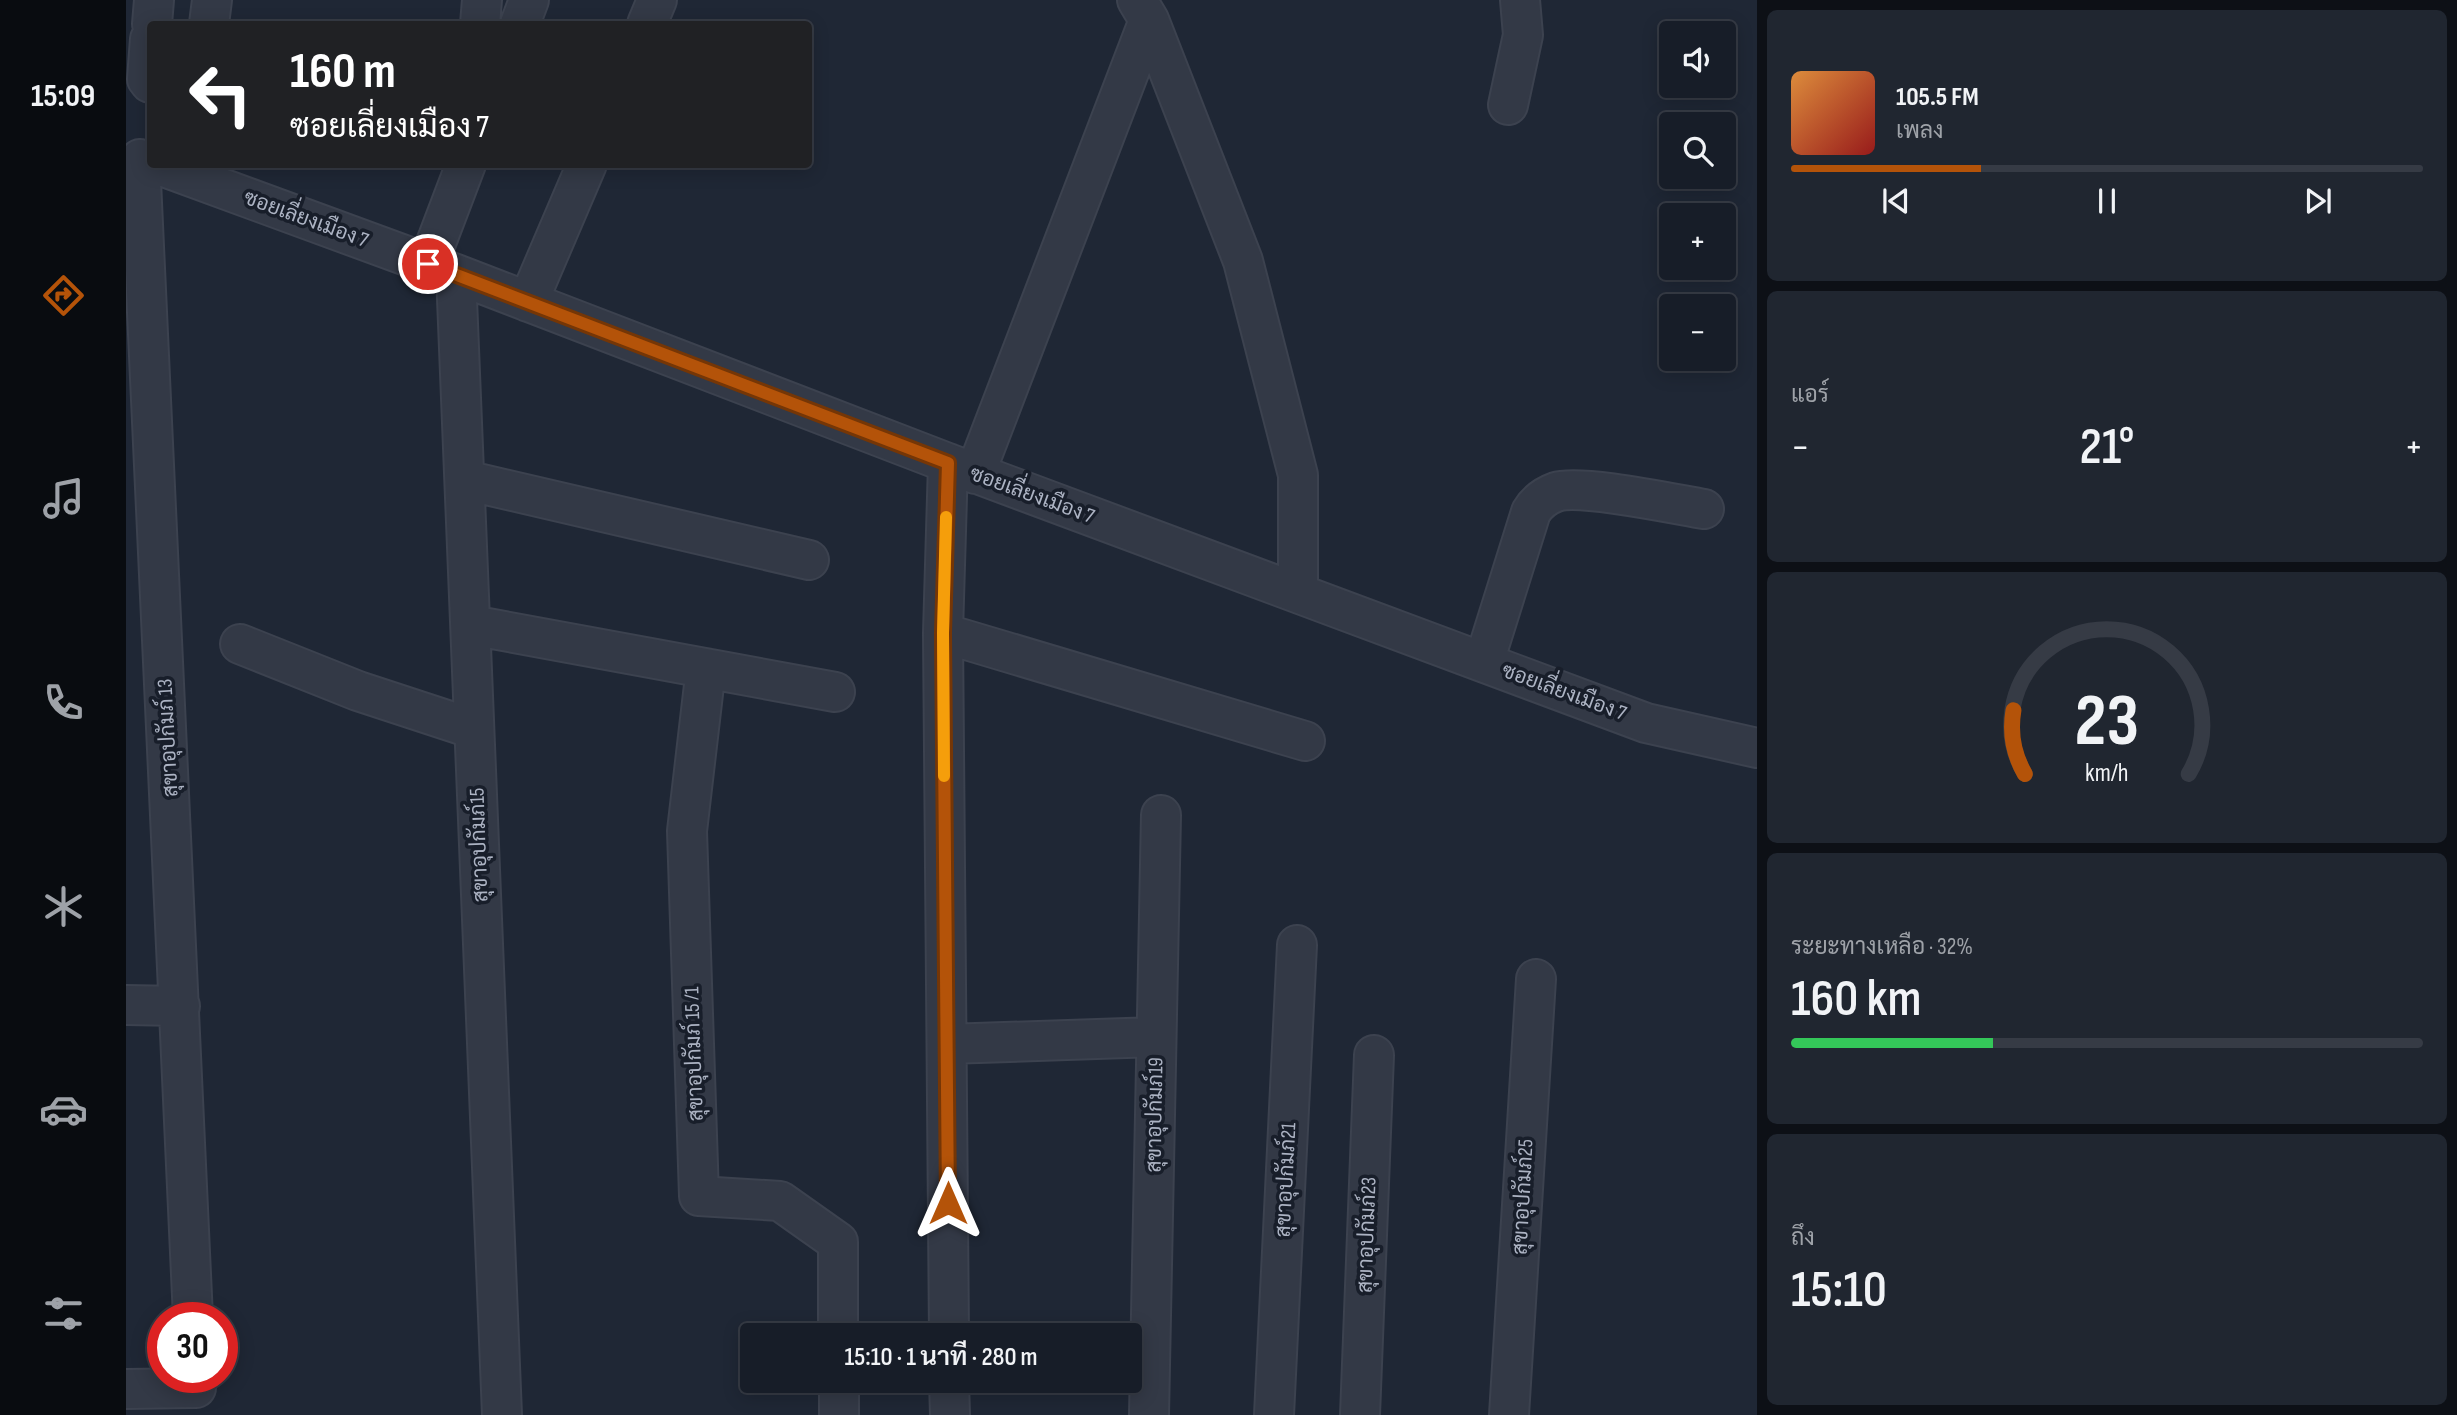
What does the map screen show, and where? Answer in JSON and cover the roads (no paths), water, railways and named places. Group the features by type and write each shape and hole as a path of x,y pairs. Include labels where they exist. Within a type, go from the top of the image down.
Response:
{"street":[{"path":"152,21 154,0"},
{"path":"209,21 212,0"},
{"path":"480,21 482,0"},
{"path":"521,21 529,0"},
{"path":"648,21 657,0"},
{"path":"1508,105 1523,35 1520,0"},
{"path":"949,1323 943,633 962,468 1143,10"},
{"path":"1143,10 1244,261 1298,475 1298,593"},
{"name":"สุขาอุปกัมภ์ 13","path":"143,160 192,1302"},
{"path":"442,269 465,168"},
{"path":"528,302 585,168"},
{"name":"ซอยเลี่ยงเมือง 7","path":"194,172 962,468 1646,723 1757,748"},
{"name":"สุขาอุปกัมภ์15","path":"442,269 464,480 502,1415"},
{"path":"464,480 809,560"},
{"path":"1484,662 1536,502 1558,491 1583,491 1704,509"},
{"path":"471,625 835,692"},
{"path":"943,633 1305,741"},
{"path":"240,644 358,691 474,729"},
{"name":"สุขาอุปกัมภ์ 15 /1","path":"706,668 687,831 699,1196 780,1201 838,1242 838,1323"},
{"name":"สุขาอุปกัมภ์19","path":"1149,1415 1161,815"},
{"name":"สุขาอุปกัมภ์21","path":"1274,1415 1297,945"},
{"name":"สุขาอุปกัมภ์25","path":"1509,1415 1536,979"},
{"path":"126,1006 180,1006"},
{"path":"947,1044 1156,1037"},
{"name":"สุขาอุปกัมภ์23","path":"1360,1415 1374,1055"},
{"path":"126,1389 147,1390"},
{"path":"839,1393 839,1415"},
{"path":"950,1393 950,1415"}]}
